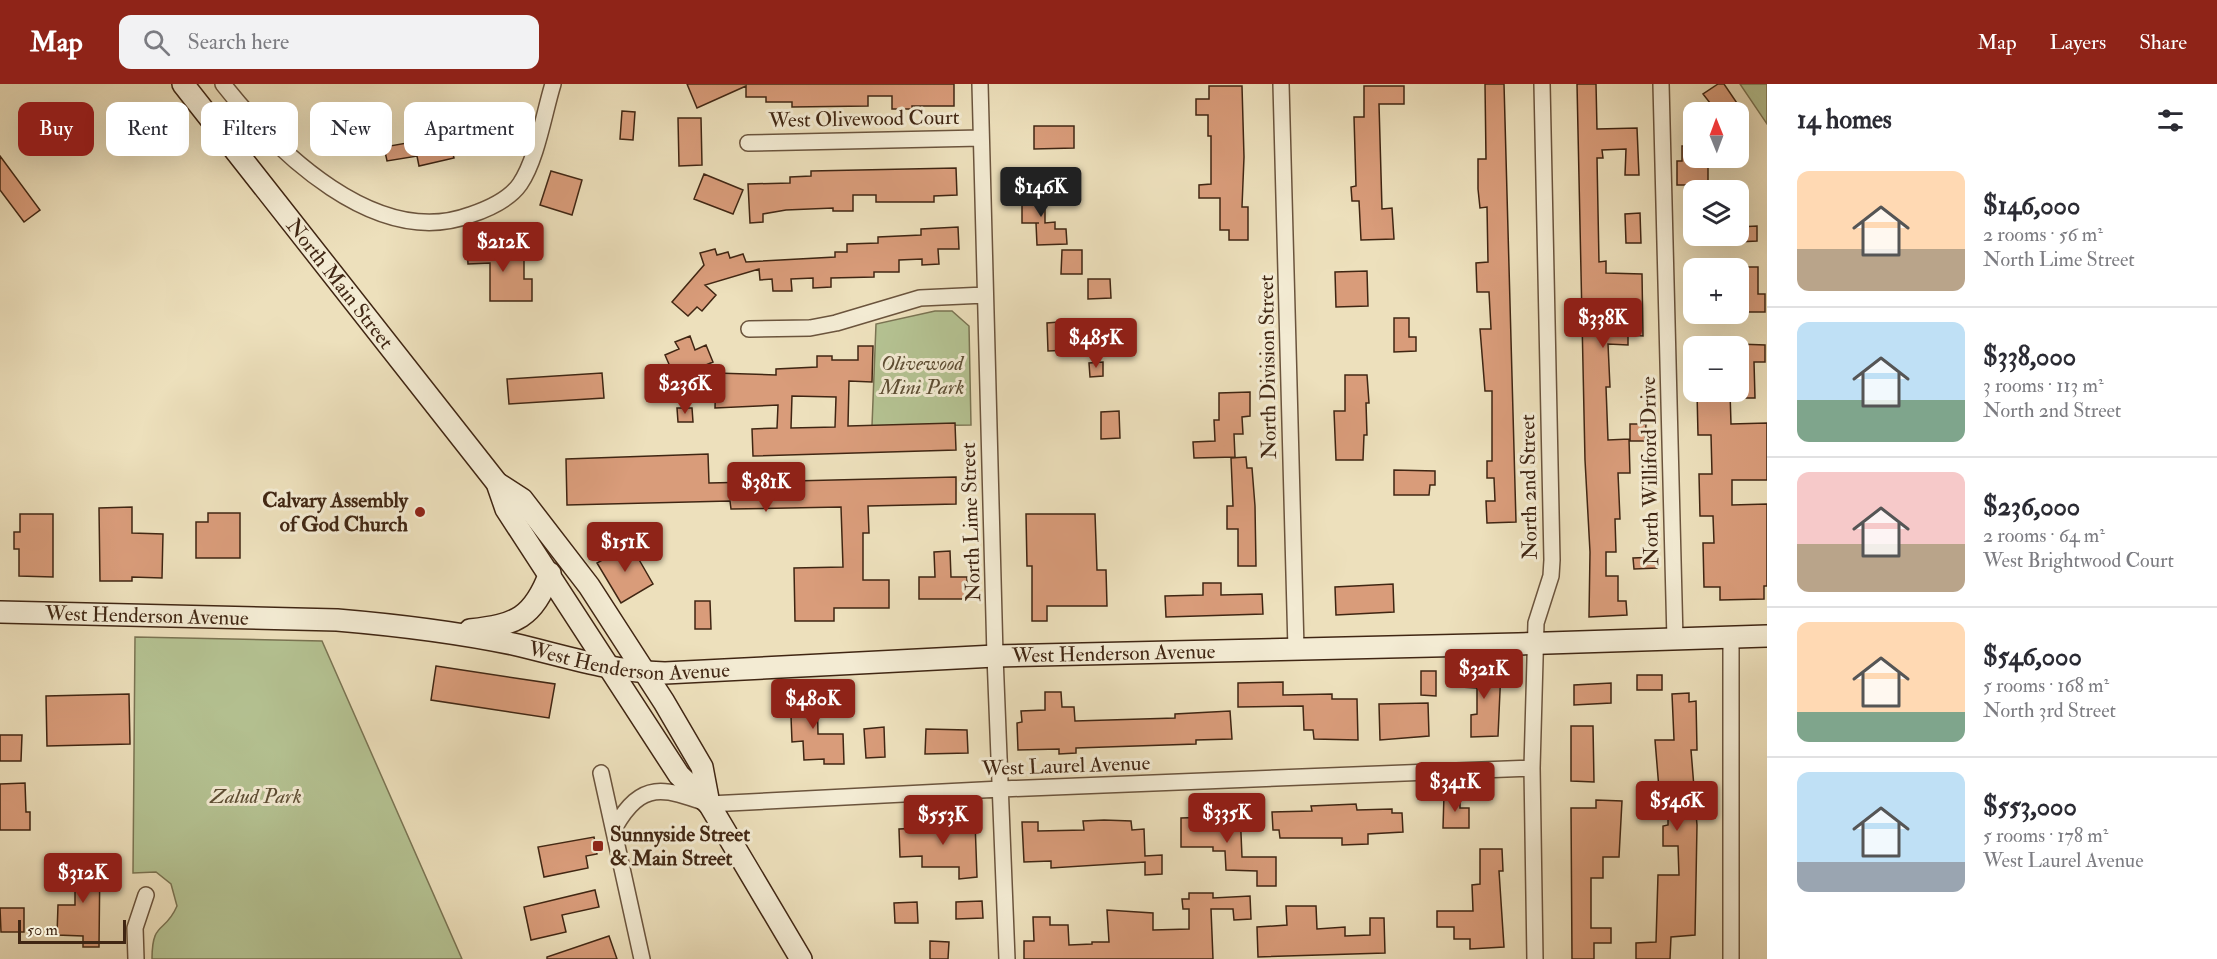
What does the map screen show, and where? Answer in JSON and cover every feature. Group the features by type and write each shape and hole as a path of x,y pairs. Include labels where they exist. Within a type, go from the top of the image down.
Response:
{"main road":[{"name":"North Main Street","path":"183,84 497,483 506,508 679,775 710,804 801,959"},
{"name":"North Main Street","path":"497,483 522,499 589,586 702,767 710,804"},
{"path":"450,632 510,624 524,616 534,606 550,573"},
{"name":"West Henderson Avenue","path":"0,612 337,620 450,632 612,669 644,672 995,656 1767,636"}],"street":[{"path":"223,84 275,141 336,192 390,216 425,222 462,218 480,212 496,204 520,184 528,167 553,84"},
{"name":"North Lime Street","path":"980,84 995,656 1007,959"},
{"name":"North Division Street","path":"1281,84 1296,649"},
{"name":"North 2nd Street","path":"1535,959 1532,768 1536,623 1551,576 1552,560 1542,84"},
{"name":"North Williford Drive","path":"1661,84 1676,640"},
{"name":"West Olivewood Court","path":"748,143 981,138"},
{"path":"749,329 810,328 837,323 920,298 985,295"},
{"path":"1731,637 1731,959"},
{"name":"West Laurel Avenue","path":"615,827 626,808 638,799 658,790 682,794 710,804 1000,789 1532,768"},
{"path":"601,773 615,827 642,959"},
{"path":"135,959 135,928 146,895"}],"green space":[{"path":"1740,84 1767,84 1767,124"},
{"name":"Olivewood Mini Park","path":"935,311 952,311 969,326 971,425 872,426 876,324"},
{"name":"Zalud Park","path":"135,637 322,641 462,959 152,959 154,938 177,906 171,884 156,872 133,873"}],"building":[{"path":"687,84 954,84 954,106 912,106 912,109 892,109 892,96 868,96 868,106 792,107 792,102 766,102 766,97 746,97 746,86 697,108"},
{"path":"1485,84 1504,84 1516,522 1487,523 1486,501 1495,501 1494,478 1487,478 1487,461 1492,461 1492,391 1485,391 1480,329 1491,329 1489,292 1477,292 1476,263 1488,262 1487,207 1480,208 1478,189 1478,159 1486,159"},
{"path":"1577,84 1596,84 1597,129 1637,128 1639,175 1625,175 1626,149 1602,150 1603,158 1597,158 1599,262 1606,261 1606,273 1642,274 1643,336 1628,335 1628,345 1608,344 1610,387 1606,387 1608,440 1629,439 1630,473 1618,473 1620,519 1615,519 1616,552 1606,552 1606,576 1618,576 1618,601 1626,601 1627,615 1589,617 1590,552 1585,460","holes":["1623,306 1623,329 1600,330 1599,307"]},
{"path":"1718,84 1724,84 1736,102 1709,102 1703,94"},
{"path":"1209,86 1242,86 1244,157 1242,207 1248,207 1248,240 1229,240 1229,230 1220,230 1220,198 1199,198 1199,185 1211,184 1211,136 1208,136 1208,115 1196,115 1196,99 1209,99"},
{"path":"1364,86 1404,86 1404,104 1379,104 1382,209 1392,208 1394,239 1361,240 1359,201 1352,201 1351,187 1356,186 1354,117 1364,117"},
{"path":"622,111 635,112 633,140 620,139"},
{"path":"678,118 701,118 702,165 679,166"},
{"path":"1034,126 1074,126 1074,148 1034,149"},
{"path":"404,144 404,156 417,156 387,161 386,156 392,156 392,146"},
{"path":"1683,146 1683,168 1708,168 1708,180 1683,180 1683,185 1677,185 1677,161 1682,161"},
{"path":"0,156 40,210 24,222 0,190"},
{"path":"417,156 453,156 454,158 419,166"},
{"path":"956,168 957,195 934,196 934,202 876,202 876,195 853,195 853,211 833,211 833,208 786,210 763,214 763,222 750,223 748,184 790,183 790,177 811,176 811,171"},
{"path":"551,171 582,180 572,215 540,205"},
{"path":"704,174 743,190 733,214 694,199"},
{"path":"1022,188 1045,188 1045,223 1055,222 1055,229 1066,229 1067,244 1037,245 1036,223 1022,223"},
{"path":"1640,213 1641,243 1626,243 1625,214"},
{"path":"1749,226 1757,226 1757,241 1749,241"},
{"path":"958,227 959,249 938,249 939,264 922,265 922,259 899,260 899,272 874,272 874,277 831,278 831,287 813,288 813,278 791,279 792,291 773,291 772,279 760,280 759,269 705,285 716,295 702,311 697,307 688,316 672,302 704,265 700,253 715,249 717,255 728,252 730,258 743,254 746,262 835,257 835,252 847,252 847,244 878,243 878,237 921,235 921,229"},
{"path":"500,244 501,255 524,255 524,279 532,279 532,301 490,301 490,263 468,264 467,245"},
{"path":"1062,250 1082,250 1082,274 1061,274"},
{"path":"1749,267 1758,267 1758,294 1765,294 1765,312 1749,312"},
{"path":"1367,271 1368,306 1336,307 1335,272"},
{"path":"1088,279 1110,279 1111,298 1088,299"},
{"path":"1394,318 1409,318 1409,337 1416,337 1416,351 1394,352"},
{"path":"1059,322 1059,327 1092,326 1093,349 1048,351 1047,323"},
{"path":"690,336 695,350 706,345 713,362 675,378 665,355 679,349 675,342"},
{"path":"1749,344 1765,345 1765,362 1754,362 1755,398 1749,398"},
{"path":"858,346 873,346 872,382 849,381 848,426 955,423 956,450 753,456 752,429 777,428 778,405 715,408 716,373 776,375 776,369 817,367 817,356 832,356 832,360 858,360","holes":["792,396 836,397 835,427 791,428"]},
{"path":"1103,362 1103,376 1090,377 1089,363"},
{"path":"602,373 604,398 509,404 507,379"},
{"path":"1345,375 1367,375 1369,403 1366,403 1367,435 1364,435 1363,460 1336,460 1334,411 1345,411"},
{"path":"1250,392 1250,416 1242,417 1243,434 1234,434 1235,457 1194,458 1193,442 1215,441 1214,420 1219,420 1219,393"},
{"path":"1697,402 1730,402 1731,424 1767,423 1767,480 1732,480 1732,505 1767,504 1767,586 1764,586 1764,599 1720,600 1720,587 1704,587 1703,543 1714,543 1713,516 1700,516 1699,474 1712,474 1711,435 1698,435"},
{"path":"677,408 692,408 693,422 678,422"},
{"path":"1119,411 1120,438 1101,439 1101,412"},
{"path":"1630,424 1646,424 1645,441 1630,441"},
{"path":"708,454 709,483 956,477 956,504 868,506 869,533 863,533 863,580 889,580 889,608 834,608 834,621 795,621 794,568 843,567 841,507 731,509 730,501 567,505 566,459"},
{"path":"1246,457 1247,468 1252,468 1256,566 1238,566 1238,529 1227,529 1227,506 1233,506 1231,458"},
{"path":"1394,470 1435,471 1435,485 1430,485 1429,495 1394,495"},
{"path":"132,507 132,533 163,534 162,578 132,577 132,581 100,581 99,508"},
{"path":"208,513 240,513 240,558 196,558 196,522 208,522"},
{"path":"20,514 53,514 53,577 19,576 19,549 14,549 14,532 20,532"},
{"path":"1026,514 1095,514 1097,570 1106,570 1107,606 1047,606 1047,621 1032,621 1032,566 1027,566"},
{"path":"630,544 653,584 621,603 597,563"},
{"path":"950,551 951,577 967,577 967,599 919,599 919,577 935,577 934,552"},
{"path":"1657,557 1657,568 1634,569 1633,558"},
{"path":"1203,583 1221,583 1221,595 1262,594 1263,614 1166,617 1165,596 1203,595"},
{"path":"1393,584 1394,612 1336,615 1335,587"},
{"path":"695,601 710,601 711,629 695,629"},
{"path":"436,666 555,684 549,718 431,700"},
{"path":"1461,669 1501,669 1498,736 1471,737 1471,715 1477,714 1477,688 1461,687"},
{"path":"1421,671 1436,671 1436,696 1421,695"},
{"path":"1637,675 1662,675 1662,690 1637,690"},
{"path":"1283,682 1283,695 1332,694 1332,699 1357,699 1358,740 1314,739 1313,730 1304,730 1303,706 1238,707 1238,683"},
{"path":"1611,683 1611,703 1574,705 1574,685"},
{"path":"817,690 818,734 843,734 844,764 824,764 824,759 804,760 803,741 792,742 790,691"},
{"path":"1045,692 1061,692 1062,707 1074,707 1075,721 1175,718 1175,714 1230,711 1232,739 1196,740 1196,744 1076,748 1076,753 1059,754 1059,749 1018,750 1017,723 1022,722 1021,711 1045,710"},
{"path":"1689,693 1689,702 1696,701 1697,750 1691,750 1697,825 1695,935 1671,937 1670,959 1636,959 1636,943 1656,942 1658,875 1679,875 1678,846 1663,846 1663,826 1668,825 1668,789 1659,789 1655,740 1674,740 1672,694"},
{"path":"129,694 130,744 47,746 46,696"},
{"path":"1428,703 1429,736 1380,740 1379,704"},
{"path":"1571,726 1593,726 1594,782 1571,781"},
{"path":"884,727 885,757 866,758 864,729"},
{"path":"926,729 967,730 968,753 925,754"},
{"path":"0,735 22,735 21,761 0,761"},
{"path":"25,783 26,812 30,812 30,830 0,830 0,784"},
{"path":"1444,794 1460,794 1460,808 1469,808 1469,828 1443,828"},
{"path":"1596,800 1622,801 1619,857 1603,857 1603,878 1591,878 1591,928 1611,928 1611,943 1594,943 1594,959 1572,959 1571,808 1596,808"},
{"path":"1356,804 1357,810 1392,809 1392,813 1402,813 1403,832 1368,834 1368,844 1342,845 1342,838 1280,838 1279,830 1273,830 1272,812 1312,811 1311,806"},
{"path":"1240,810 1242,857 1276,857 1276,886 1257,886 1257,871 1226,870 1225,851 1213,851 1213,847 1181,847 1181,818 1212,817 1212,811"},
{"path":"975,821 977,877 959,879 959,867 922,867 922,856 900,857 899,829 922,828 922,822"},
{"path":"1083,821 1131,821 1132,830 1144,829 1145,856 1162,855 1162,874 1145,875 1145,862 1051,868 1051,861 1024,862 1022,822 1038,822 1038,831 1084,830"},
{"path":"594,837 597,854 586,856 588,868 544,877 538,847"},
{"path":"1480,849 1502,849 1503,871 1499,871 1504,947 1470,949 1470,939 1454,939 1454,927 1437,927 1437,911 1473,911 1472,885 1480,884"},
{"path":"75,856 100,856 99,947 83,947 83,936 57,935 58,905 75,905"},
{"path":"595,890 599,907 562,915 566,932 531,940 524,907"},
{"path":"1189,893 1213,893 1213,898 1250,896 1251,919 1234,920 1233,909 1211,909 1213,959 1024,959 1024,941 1034,941 1033,917 1050,917 1050,925 1068,925 1069,945 1109,942 1107,910 1153,913 1153,930 1189,929 1189,909 1183,909 1182,899 1189,899"},
{"path":"982,901 983,918 956,919 956,902"},
{"path":"917,902 918,923 895,923 894,903"},
{"path":"1286,906 1316,906 1317,929 1345,927 1345,936 1370,935 1370,918 1384,918 1385,953 1258,957 1257,927 1287,925"},
{"path":"0,908 24,908 24,932 1,932"},
{"path":"609,936 617,959 547,959 547,957"},
{"path":"930,941 949,942 948,959 930,959"}],"place":[{"name":"Calvary Assembly of God Church","path":"420,512"},
{"name":"Sunnyside Street & Main Street","path":"598,846"}]}
